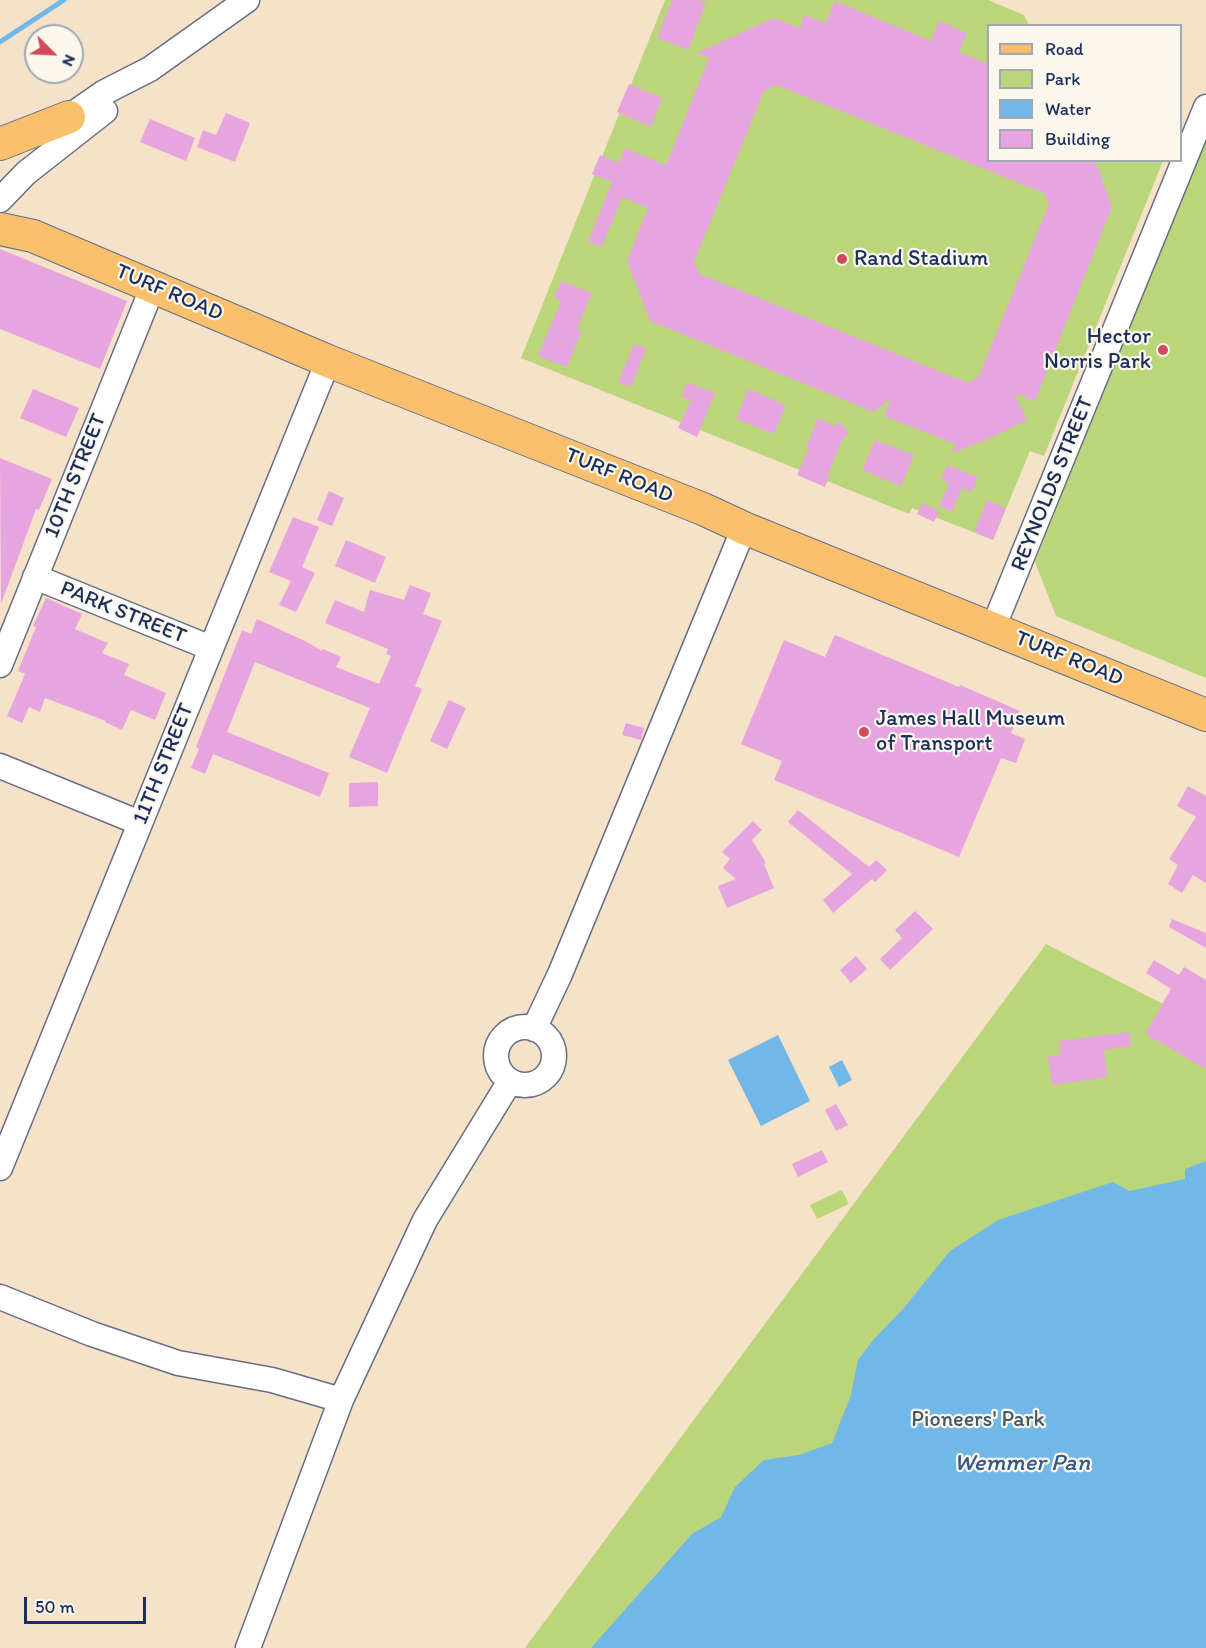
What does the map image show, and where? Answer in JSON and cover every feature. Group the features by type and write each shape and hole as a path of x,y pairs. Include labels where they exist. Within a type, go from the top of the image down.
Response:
{"main road":[{"path":"0,144 69,117"},
{"name":"TURF ROAD","path":"0,210 33,236"},
{"name":"TURF ROAD","path":"0,229 33,236 328,361 703,509 744,528 1206,716"}],"street":[{"path":"0,156 33,140 103,93 150,69 247,0"},
{"path":"0,200 26,173 118,100 150,69"},
{"name":"REYNOLDS STREET","path":"993,628 1206,107"},
{"name":"10TH STREET","path":"0,665 153,286"},
{"name":"11TH STREET","path":"0,1168 328,361"},
{"path":"534,1029 560,974 744,528"},
{"name":"PARK STREET","path":"35,577 211,648"},
{"path":"0,766 140,823"},
{"path":"517,1028 534,1029 541,1032 551,1044 553,1052 551,1067 541,1080 533,1084 517,1084 510,1081 504,1076 496,1061 498,1045 509,1032 517,1028"},
{"path":"248,1648 341,1400 425,1220 510,1081"},
{"path":"0,1297 92,1334 178,1363 272,1380 341,1400"}],"green space":[{"name":"Rand Stadium","path":"665,0 988,0 1024,15 1028,24 987,24 987,162 1163,162 1044,456 1030,451 993,540 912,508 909,514 521,358"},
{"name":"Hector Norris Park","path":"1206,138 1206,678 1056,616 1035,562"},
{"name":"Wemmer Pan","path":"1046,944 1206,1026 1206,1648 525,1648"},
{"path":"842,1190 849,1204 817,1219 810,1205"}],"water":[{"path":"778,1035 810,1101 761,1126 728,1060"},
{"path":"842,1060 852,1080 839,1087 829,1067"},
{"name":"Wemmer Pan","path":"1206,1161 1206,1648 591,1648 692,1534 721,1517 735,1487 764,1460 799,1455 832,1443 851,1395 858,1360 950,1251 998,1220 1113,1182 1129,1191 1185,1179 1185,1169"}],"building":[{"path":"672,0 699,0 706,3 688,50 657,38"},
{"path":"835,1 931,41 939,21 967,33 959,52 987,64 987,162 1096,162 1112,207 1035,401 1014,393 1027,420 952,453 955,444 884,416 892,397 874,412 650,321 627,261 648,208 622,197 602,247 588,241 612,182 592,174 600,155 619,163 625,148 666,165 709,58 697,53 773,18 800,28 804,15 826,23","holes":["776,85 1044,193 1049,204 979,376 968,383 700,274 694,262 764,91"]},
{"path":"629,84 662,98 651,127 617,112"},
{"path":"226,113 250,123 235,162 197,147 203,130 216,135"},
{"path":"150,119 195,138 186,161 140,142"},
{"path":"0,249 127,301 100,369 0,329"},
{"path":"561,281 592,293 577,329 582,330 567,367 538,356 561,301 554,298"},
{"path":"634,344 646,349 631,387 618,382"},
{"path":"687,382 715,393 697,437 678,428 691,400 681,397"},
{"path":"33,389 79,408 66,437 20,418"},
{"path":"748,389 786,405 774,434 736,419"},
{"path":"818,418 834,426 840,422 849,433 843,438 825,487 797,475 809,448 806,447"},
{"path":"875,440 914,455 901,486 862,470"},
{"path":"0,458 52,479 39,510 36,509 1,604"},
{"path":"947,465 978,477 972,492 962,488 952,512 939,506 949,483 941,480"},
{"path":"329,491 344,498 332,526 317,520"},
{"path":"987,500 1006,508 993,540 974,532"},
{"path":"923,503 939,511 934,522 917,514"},
{"path":"293,517 319,527 302,567 315,573 296,612 279,605 291,581 269,572"},
{"path":"346,540 386,557 375,583 335,566"},
{"path":"410,585 431,593 423,614 442,621 415,686 422,689 387,773 349,757 370,708 255,662 227,732 329,773 320,797 213,754 205,774 191,768 199,749 196,747 242,630 251,634 257,619 322,651 323,649 341,657 336,667 379,684 391,656 386,654 388,649 325,623 335,600 364,612 370,590 404,600"},
{"path":"46,598 82,614 75,629 108,643 102,653 129,664 124,675 166,693 155,720 131,710 122,730 106,721 45,698 40,712 29,707 22,723 7,716 25,674 18,671 36,627 33,626"},
{"path":"835,635 1020,711 1011,733 1025,739 1016,763 1001,758 959,857 774,780 782,761 741,744 784,640 825,657"},
{"path":"449,700 466,708 447,749 430,741"},
{"path":"626,723 644,728 641,740 622,735"},
{"path":"378,782 378,806 349,807 349,783"},
{"path":"1188,786 1206,796 1206,883 1193,875 1182,893 1168,884 1178,865 1169,859 1196,817 1177,806"},
{"path":"798,810 869,867 876,860 887,870 875,882 872,879 833,913 823,900 852,874 788,822"},
{"path":"753,821 762,830 752,840 766,863 764,864 774,888 727,908 718,886 736,879 723,868 730,859 722,852"},
{"path":"915,911 933,929 890,970 880,959 902,938 895,930"},
{"path":"1172,919 1206,933 1206,948 1169,927"},
{"path":"856,956 867,969 851,983 840,970"},
{"path":"1154,960 1179,975 1184,967 1206,980 1206,1069 1145,1034 1171,989 1146,973"},
{"path":"1129,1032 1131,1046 1104,1050 1107,1077 1052,1085 1048,1056 1061,1054 1059,1041"},
{"path":"836,1104 848,1125 836,1131 825,1110"},
{"path":"822,1150 828,1162 798,1177 792,1164"}],"waterway":[{"path":"0,42 64,0"}],"place":[{"name":"Rand Stadium","path":"842,259"},
{"name":"Hector Norris Park","path":"1163,350"},
{"name":"James Hall Museum of Transport","path":"864,732"}],"park label":[{"name":"Pioneers' Park","path":"978,1420"}]}
